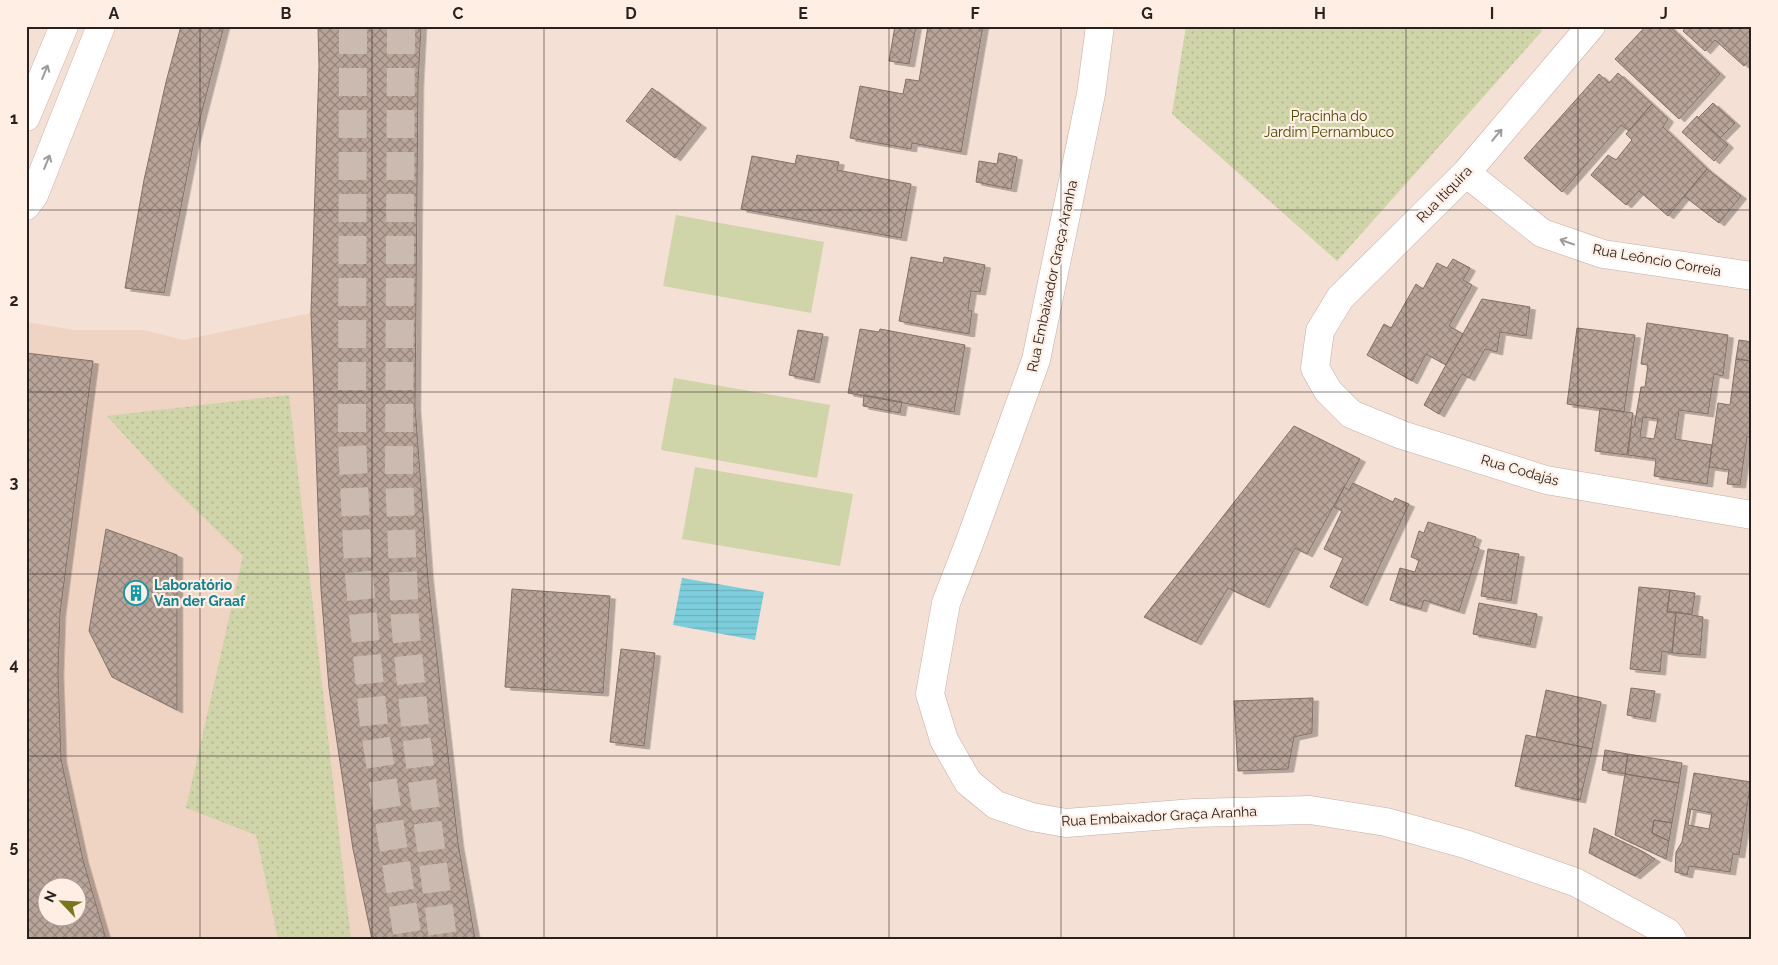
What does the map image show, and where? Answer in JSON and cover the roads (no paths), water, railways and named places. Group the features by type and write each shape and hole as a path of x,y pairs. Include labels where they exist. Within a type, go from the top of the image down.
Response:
{"street":[{"path":"26,117 64,26"},
{"path":"26,206 34,195 101,26"},
{"name":"Rua Embaixador Graça Aranha","path":"1100,26 1091,94 1036,360 946,603 930,694 944,740 968,782 996,804 1032,817 1066,823 1194,813 1310,810 1386,822 1465,844 1576,882 1667,932 1672,939"},
{"name":"Rua Itiquira","path":"1315,368 1320,331 1340,298 1466,172 1591,26"},
{"name":"Rua Leôncio Correia","path":"1466,172 1542,234 1603,254 1752,276"},
{"name":"Rua Codajás","path":"1315,368 1328,391 1351,414 1402,435 1546,480 1752,514"}],"water":[{"path":"682,578 764,592 755,640 673,625"}],"tunnel":[{"path":"353,26 352,441 358,566 374,726 408,939"},
{"path":"401,26 399,474 405,622 416,735 443,939"}],"place":[{"name":"Laboratório Van der Graaf","path":"136,593"}],"park label":[{"name":"Pracinha do Jardim Pernambuco","path":"1329,124"}]}
